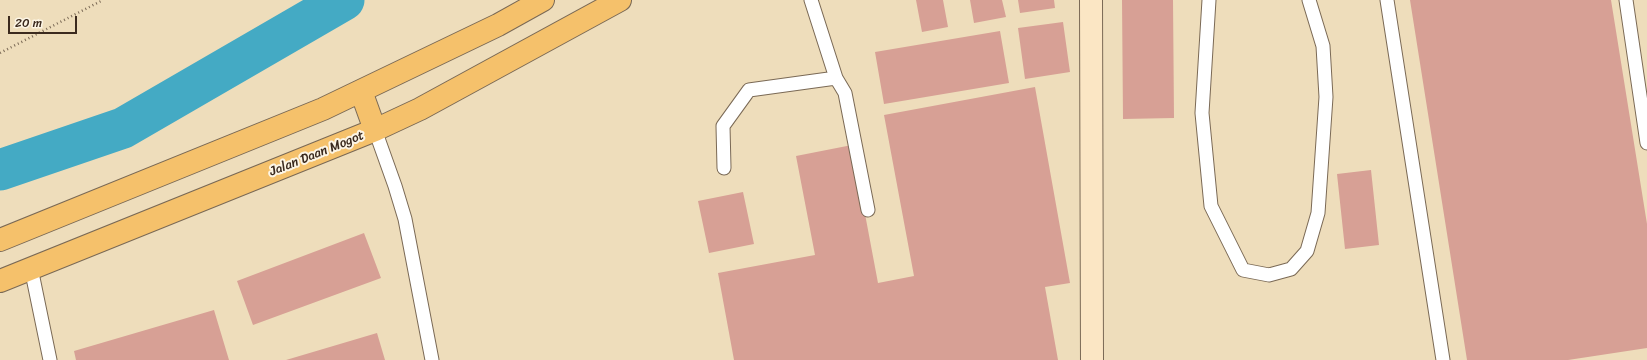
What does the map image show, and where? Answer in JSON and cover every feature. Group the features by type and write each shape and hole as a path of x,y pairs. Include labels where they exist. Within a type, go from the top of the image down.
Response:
{"highway":[{"path":"0,240 323,109 498,25 543,0"},
{"name":"Jalan Daan Mogot","path":"0,281 375,130 420,109 620,0"},
{"path":"361,91 375,130"}],"street":[{"path":"1091,0 1092,360"}],"lane":[{"path":"811,0 836,78 845,93 868,210"},
{"path":"1209,0 1202,113 1211,206 1243,270 1269,275 1291,269 1307,251 1318,213 1326,97 1323,46 1309,0"},
{"path":"1387,0 1443,360"},
{"path":"1626,0 1647,143"},
{"path":"724,168 723,126 749,90 836,78"},
{"path":"375,130 405,219 432,360"},
{"path":"31,268 50,360"}],"path":[{"path":"0,53 102,0"}],"building":[{"path":"916,0 943,0 948,27 922,32"},
{"path":"970,0 1002,0 1006,17 974,23"},
{"path":"1018,0 1054,0 1055,8 1020,13"},
{"path":"1122,0 1173,0 1174,118 1123,119"},
{"path":"1410,0 1611,0 1647,224 1647,348 1568,360 1467,360"},
{"path":"1063,22 1070,72 1025,79 1018,28"},
{"path":"1000,31 1009,83 884,104 875,52"},
{"path":"1035,87 1070,283 1045,287 1058,360 734,360 718,273 815,255 796,156 852,145 878,283 914,276 884,115"},
{"path":"1371,170 1379,245 1345,249 1337,174"},
{"path":"743,192 754,244 709,253 698,201"},
{"path":"364,233 381,278 253,325 237,281"},
{"path":"214,310 229,360 76,360 74,351"},
{"path":"377,333 385,360 286,360"}],"waterway":[{"path":"0,170 123,128 344,0"}]}
